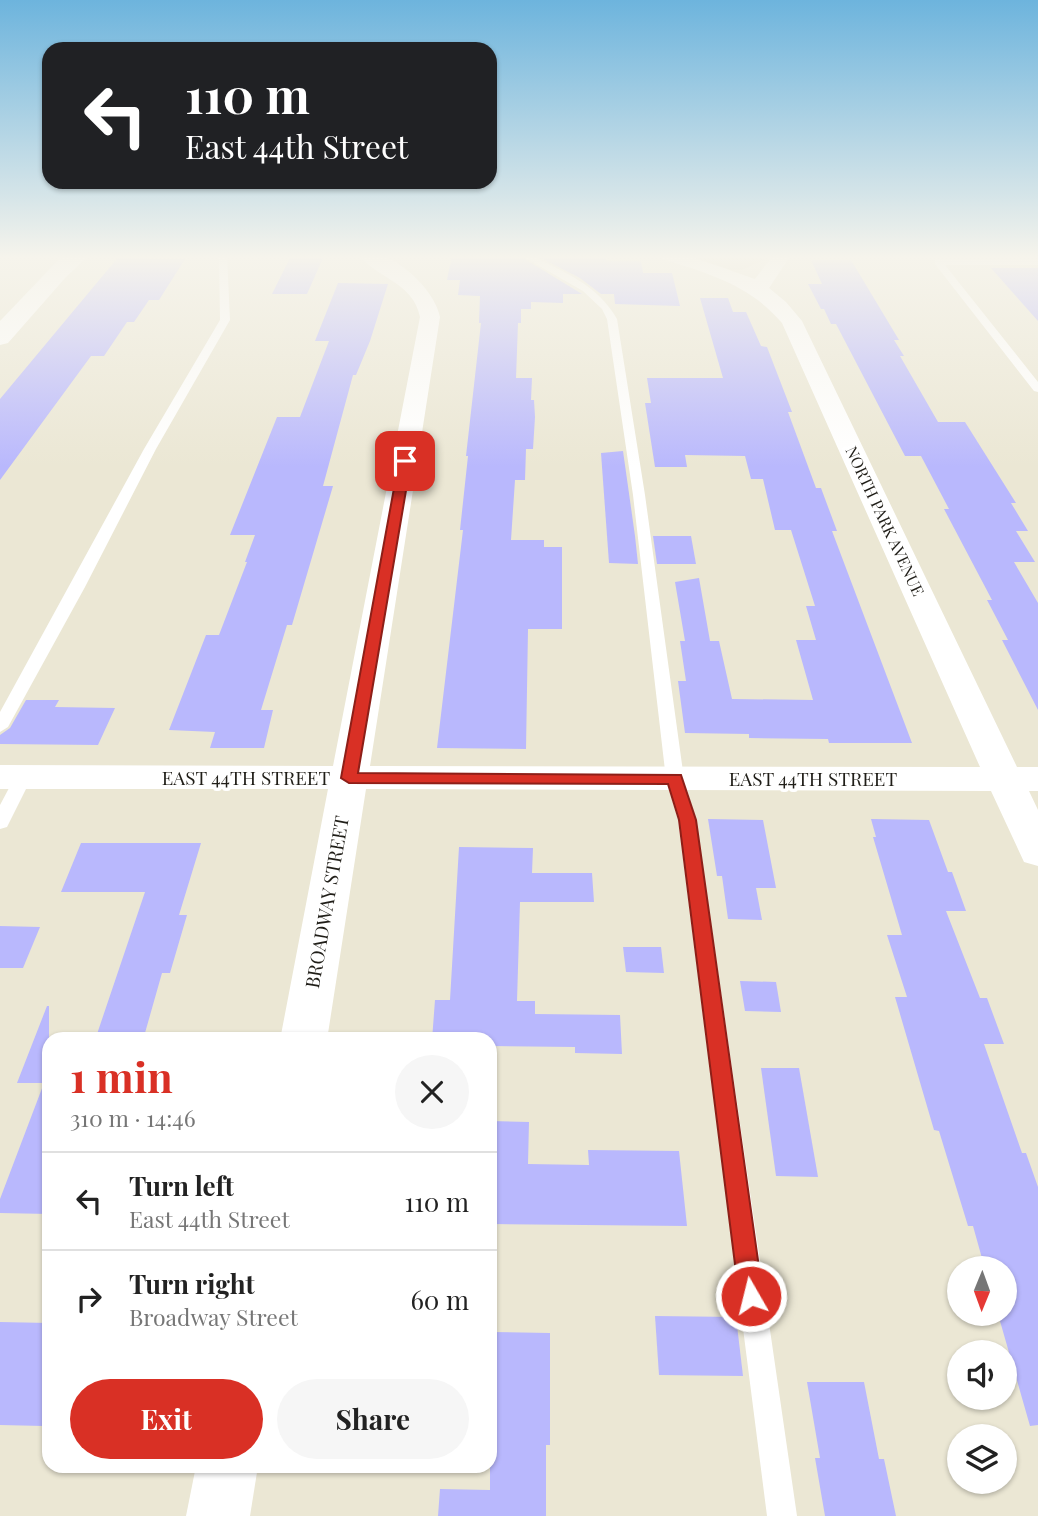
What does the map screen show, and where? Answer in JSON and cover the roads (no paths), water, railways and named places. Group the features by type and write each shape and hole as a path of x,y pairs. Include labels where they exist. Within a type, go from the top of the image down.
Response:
{"street":[{"name":"BROADWAY STREET","path":"304,1032 428,326"},
{"name":"NORTH PARK AVENUE","path":"794,326 1021,779 1038,852"},
{"name":"EAST 44TH STREET","path":"12,777 1021,779"},
{"path":"218,1516 226,1473"}],"lane":[{"path":"0,727 78,587 150,449 222,326"},
{"path":"613,326 639,495 675,779 688,820 782,1516"},
{"path":"988,326 1038,389"},
{"path":"0,823 12,777"}]}
